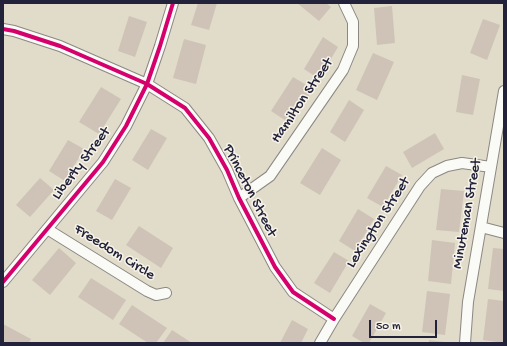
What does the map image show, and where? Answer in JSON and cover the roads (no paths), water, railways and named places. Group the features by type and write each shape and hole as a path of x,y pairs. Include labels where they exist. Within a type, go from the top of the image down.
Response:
{"street":[{"name":"Liberty Street","path":"3,282 103,162 126,126 147,84 173,3"},
{"name":"Hamilton Street","path":"239,198 270,176 343,70 353,46 353,22 344,3"},
{"name":"Princeton Street","path":"3,29 14,31 60,46 147,84 185,108 208,138 227,170 239,198 275,268 292,292 334,319"},
{"name":"Minuteman Street","path":"465,343 468,302 503,105 504,91"},
{"name":"Lexington Street","path":"320,343 420,186 432,173 447,166 462,163 491,167"},
{"path":"481,227 504,233"},
{"name":"Freedom Circle","path":"47,229 147,292 156,295 166,293"}]}
